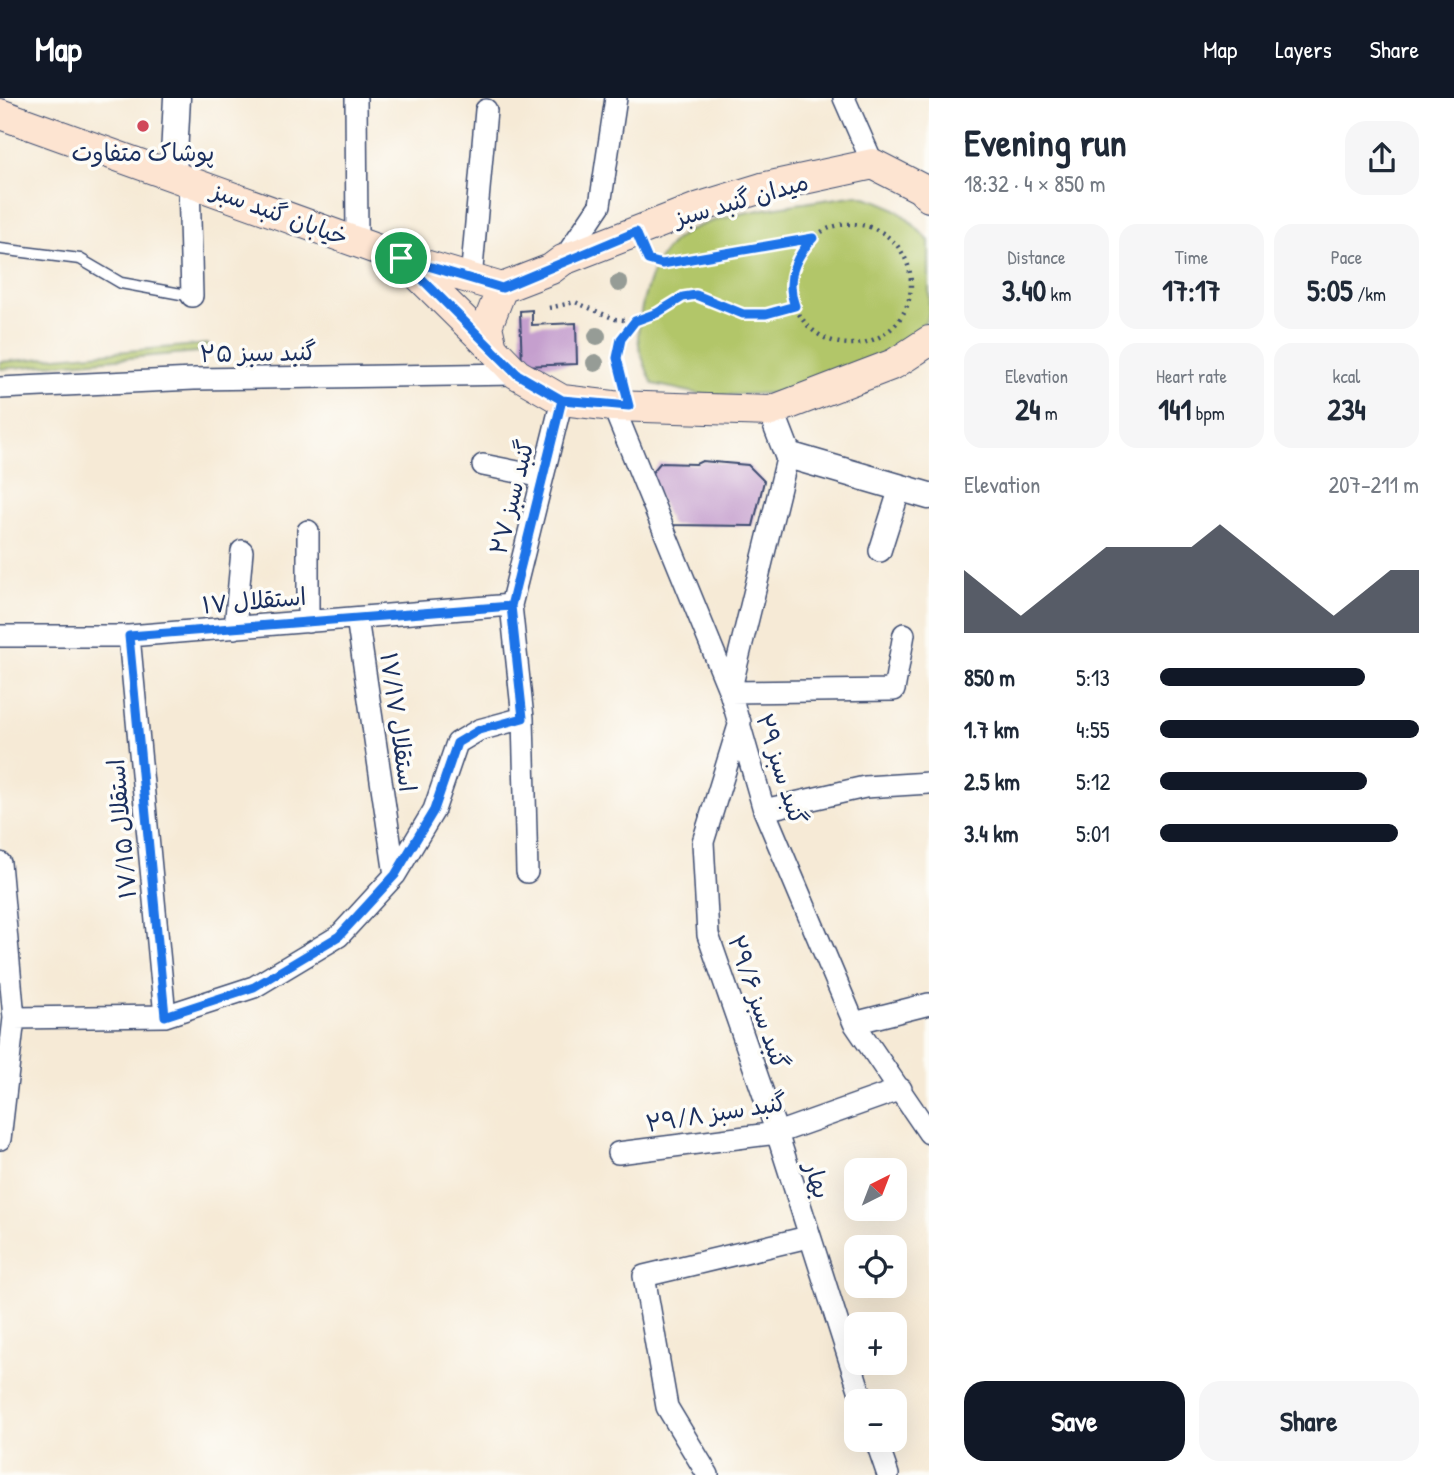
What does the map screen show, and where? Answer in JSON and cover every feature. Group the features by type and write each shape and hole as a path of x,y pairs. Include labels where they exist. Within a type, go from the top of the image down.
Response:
{"main road":[{"name":"خیابان گنبد سبز","path":"0,114 401,258 502,288"},
{"name":"میدان گنبد سبز","path":"502,288 551,269 563,260 700,207 762,188 873,164"},
{"path":"873,164 920,188 929,197"},
{"name":"خیابان گنبد سبز","path":"401,258 492,348"},
{"path":"502,288 487,326 492,348 517,374 562,400 621,406 771,411 894,364 929,341"}],"street":[{"path":"177,98 192,296"},
{"path":"356,98 357,240"},
{"path":"563,260 600,205 616,98"},
{"path":"844,98 873,164"},
{"path":"471,279 486,110"},
{"name":"گنبد سبز ۲۵","path":"0,388 194,379 517,374"},
{"name":"گنبد سبز ۲۷","path":"511,606 562,400"},
{"name":"گنبد سبز ۲۹","path":"621,406 730,692 764,810 854,1023 929,1133"},
{"path":"771,411 788,455 730,692 894,690 904,634"},
{"path":"788,455 929,496"},
{"path":"483,465 543,477"},
{"path":"880,551 900,488"},
{"path":"308,531 308,622"},
{"path":"235,628 242,551"},
{"path":"511,606 523,718 527,872"},
{"name":"استقلال ۱۷","path":"0,636 129,636 511,606"},
{"name":"استقلال ۱۷/۱۷","path":"357,618 395,875"},
{"name":"استقلال ۱۷/۱۵","path":"129,636 165,1016"},
{"path":"14,1018 165,1016 254,987 339,936 395,875 434,810 457,743 479,730 523,718"},
{"name":"گنبد سبز ۲۹/۶","path":"740,722 703,842 708,935 777,1133"},
{"path":"764,810 865,787 929,783"},
{"path":"0,863 14,1018 0,1139"},
{"path":"854,1023 929,1004"},
{"name":"گنبد سبز ۲۹/۸","path":"618,1153 777,1133 901,1089"},
{"name":"بهار","path":"777,1133 807,1237 859,1389"},
{"path":"708,1475 667,1407 644,1276 807,1237"},
{"path":"880,1452 888,1475"}],"lane":[{"path":"0,249 80,259 121,284 192,296"}],"path":[{"path":"636,232 648,260 662,264 813,238 831,228 851,225 871,228 889,239 903,254 910,274 910,294 903,314 890,330 873,341 852,345 832,341 814,332 795,306 791,281 794,265 813,238"},
{"path":"549,308 575,302 615,319 635,321 657,313 683,297 696,295 743,314 766,314 795,306"},
{"path":"621,406 617,358 621,339 635,321"}],"green space":[{"path":"857,195 881,202 898,211 929,241 929,314 925,322 898,349 780,393 709,396 653,384 640,349 638,329 654,269 673,242 694,228 738,214"},
{"path":"208,344 209,351 0,369 0,362"}],"building":[{"path":"532,310 532,325 576,323 577,364 522,366 520,311"},
{"path":"702,461 748,465 764,481 753,526 671,525 650,475 660,463 696,464"}],"place":[{"name":"پوشاک متفاوت","path":"143,126"}],"route":[{"path":"401,258 502,288 551,269 563,260 636,232 648,260 662,264 813,238 801,250 794,265 791,281 795,306 766,314 743,314 696,295 683,297 657,313 635,321 627,327 621,339 617,358 629,406 562,400 543,477 511,606 523,718 479,730 457,743 434,810 395,875 339,936 254,987 165,1016 129,636 511,606 562,400 517,374 401,258"}]}
